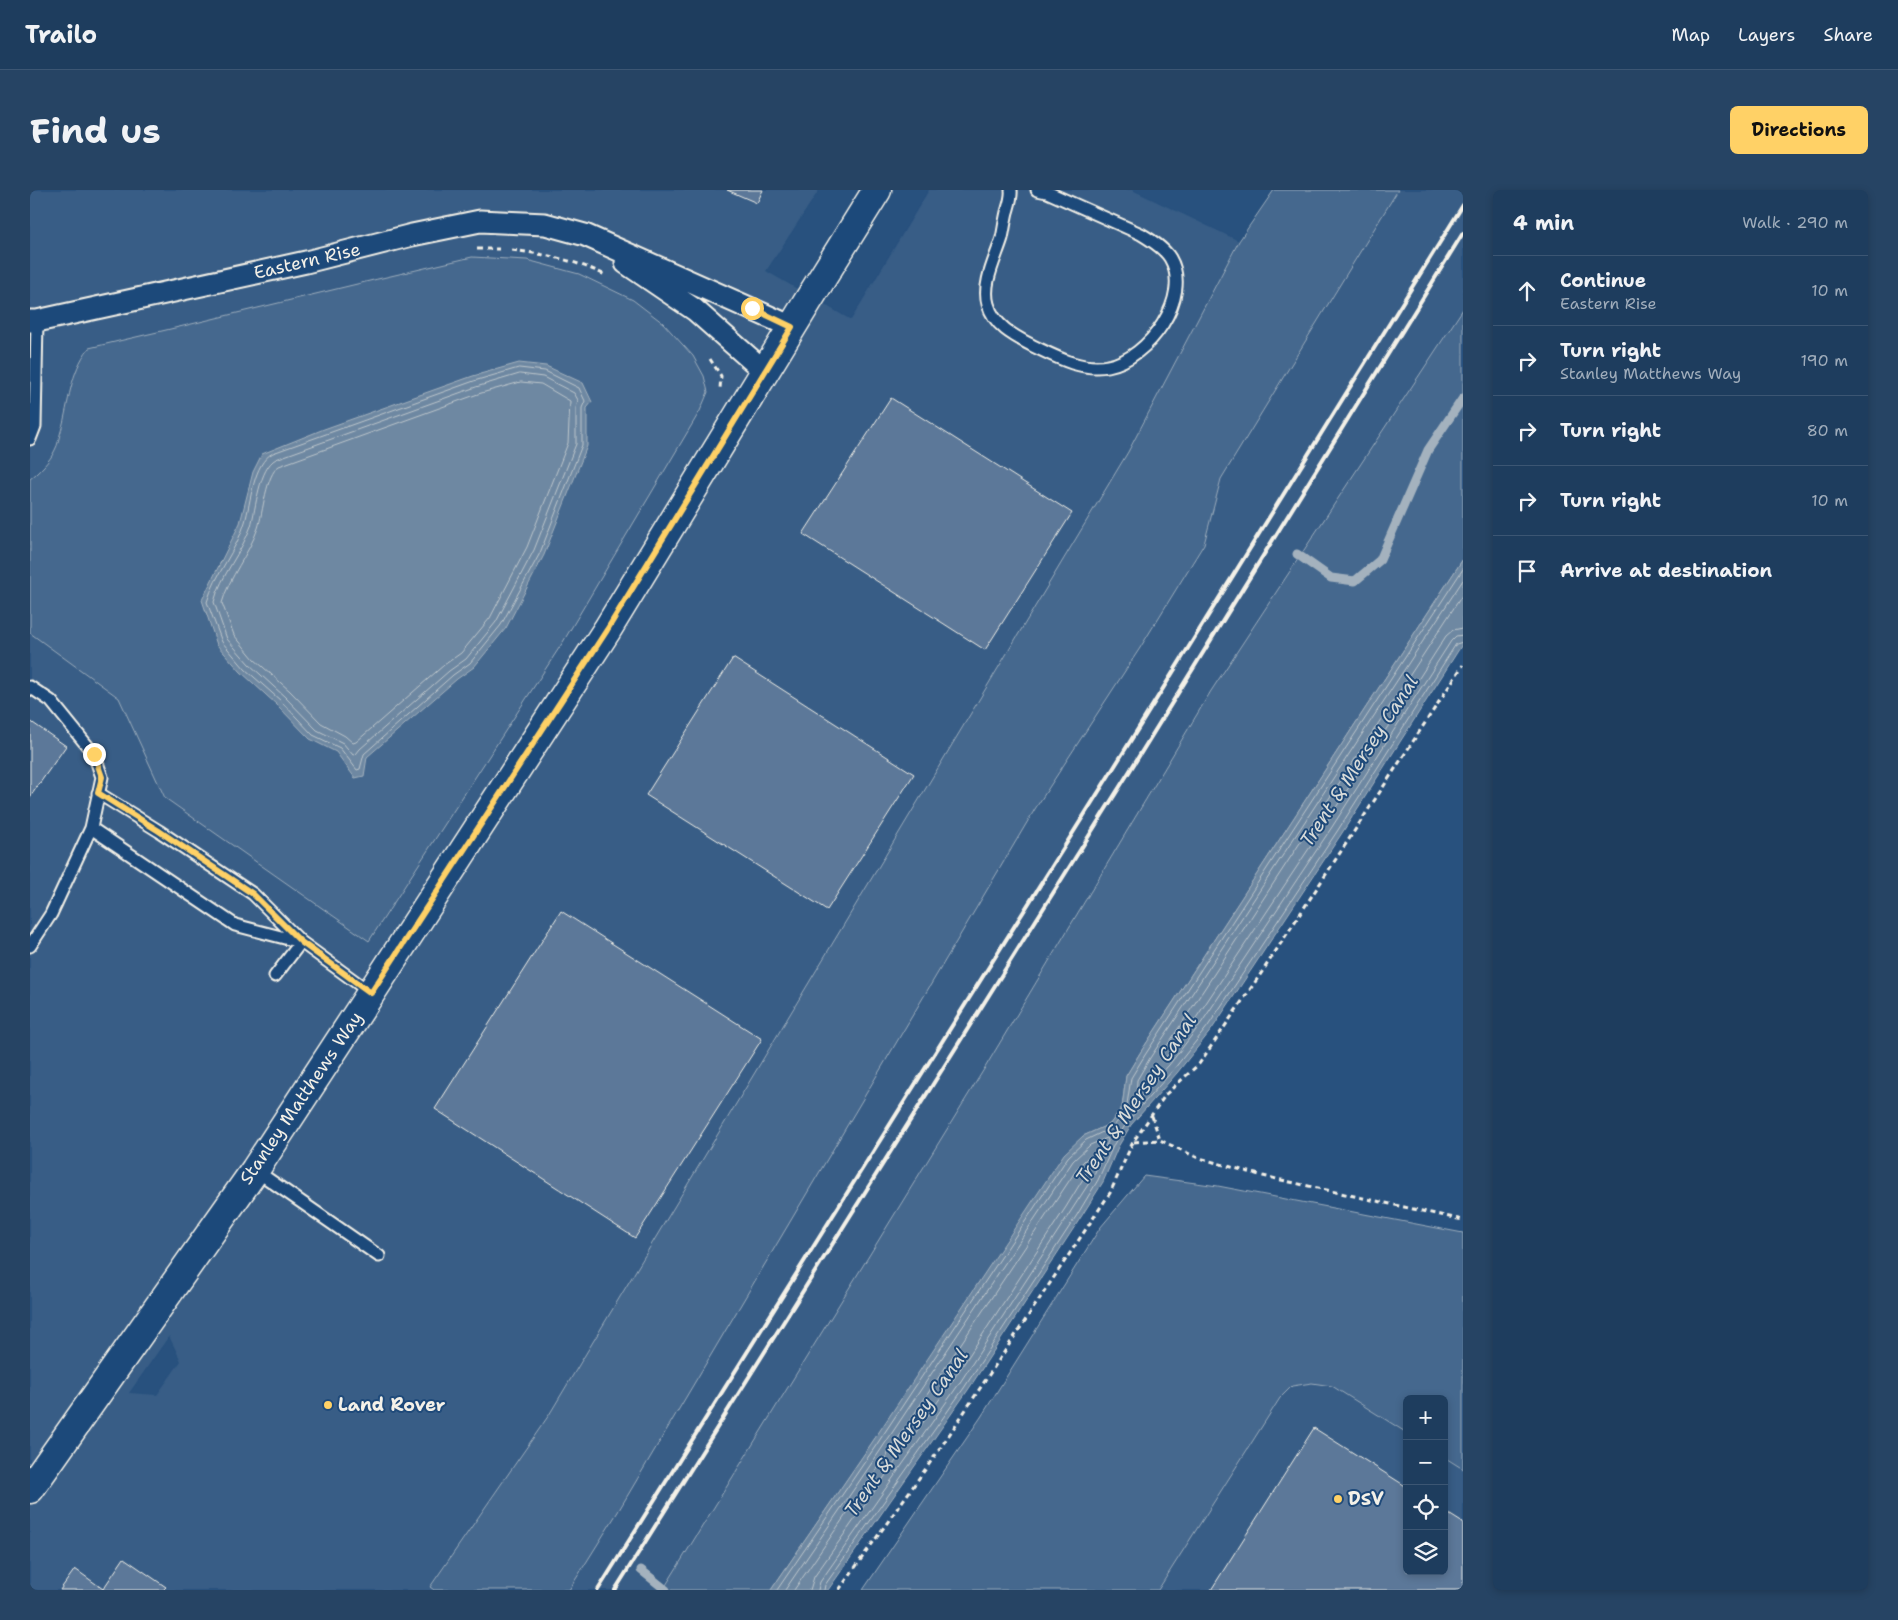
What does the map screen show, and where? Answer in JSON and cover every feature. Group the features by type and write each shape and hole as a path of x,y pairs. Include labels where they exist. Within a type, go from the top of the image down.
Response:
{"main road":[{"name":"Stanley Matthews Way","path":"30,1489 254,1170 371,993 607,630 764,371 877,190"}],"street":[{"name":"Eastern Rise","path":"34,321 306,262 412,235 480,221 545,224 585,235 792,327"},
{"name":"Eastern Rise","path":"585,235 695,310 764,371"}],"lane":[{"path":"1014,190 988,282 987,301 991,312 998,322 1010,334 1064,361 1084,365 1107,366 1120,363 1132,357 1160,328 1171,309 1176,290 1176,274 1170,258 1158,246 1141,234 1047,192 1037,190"},
{"path":"30,439 36,426 34,321"},
{"path":"30,687 51,700 94,754 102,777 91,828 51,914 30,946"},
{"path":"98,793 253,894 301,942 371,993"},
{"path":"91,828 235,925 301,942"},
{"path":"275,976 301,942"},
{"path":"254,1170 379,1256"}],"path":[{"path":"472,249 513,250 552,256 588,267 610,278"},
{"path":"710,359 721,376 718,396"},
{"path":"839,1590 937,1453 1110,1193 1133,1142 1166,1094 1199,1064 1262,972 1463,665"},
{"path":"1152,1116 1160,1140"},
{"path":"1133,1142 1160,1140 1196,1156 1263,1176 1463,1220"}],"shaded area":[{"path":"30,190 819,190 766,271 851,320 929,190 1132,190 1239,241 1128,452 549,1415 430,1587 434,1590 30,1590","holes":["169,1336 181,1361 157,1395 129,1393"]},
{"path":"1274,190 1398,190 1221,479 1204,544 1140,648 1035,809 619,1510 569,1590 434,1590 430,1587 549,1415 1128,452 1239,241"},
{"path":"1398,190 1463,190 1463,309 1211,691 986,1066 663,1590 496,1590 1035,809 1140,648 1204,544 1221,479"},
{"path":"472,257 527,260 579,274 633,300 663,323 693,356 704,376 708,392 700,411 563,642 369,941 165,798 119,698 30,633 30,479 41,470 56,448 74,377 89,348"},
{"path":"1463,309 1463,559 1140,1053 1126,1076 1122,1107 1110,1124 1083,1136 771,1590 663,1590 986,1066 1211,691"},
{"path":"1144,1176 1218,1186 1463,1233 1463,1469 1448,1460 1448,1395 1403,1395 1403,1430 1332,1386 1312,1383 1292,1386 1280,1398 1158,1590 863,1590 981,1417 1100,1228"},
{"path":"1312,1383 1332,1386 1403,1430 1403,1575 1448,1575 1448,1460 1463,1469 1463,1590 1158,1590 1280,1398 1292,1386"}],"water":[{"path":"519,363 546,366 583,383 592,402 587,408 587,446 544,555 506,628 474,667 457,679 367,757 364,776 355,778 336,752 310,739 241,672 217,645 202,600 240,523 253,472 262,454 324,429 473,376"},
{"name":"Trent & Mersey Canal","path":"1463,559 1463,643 1342,833 1212,1029 1177,1073 1131,1125 1118,1147 1103,1182 1081,1217 968,1390 828,1590 771,1590 871,1444 1064,1154 1083,1136 1110,1124 1122,1108 1126,1076 1140,1053"}],"building":[{"path":"727,190 763,190 757,203"},
{"path":"891,398 1072,513 985,650 803,534"},
{"path":"733,658 914,774 827,910 646,795"},
{"path":"30,721 66,746 30,797"},
{"path":"561,911 762,1039 635,1238 435,1109"},
{"name":"DSV","path":"1314,1428 1403,1484 1403,1575 1448,1575 1448,1514 1463,1523 1463,1590 1211,1590"},
{"path":"124,1558 166,1587 163,1590 60,1590 75,1569 103,1589"}],"waterway":[{"path":"1297,554 1331,578 1355,581 1380,560 1428,450 1463,398"},
{"path":"641,1570 666,1590"}],"railway":[{"path":"598,1590 1113,769 1463,205"},
{"path":"615,1590 1126,777 1463,233"}],"place":[{"name":"Land Rover","path":"328,1405"},
{"name":"DSV","path":"1338,1499"}],"route":[{"path":"94,754 102,777 98,793 253,894 301,942 371,993 607,630 792,327 752,308"}]}
